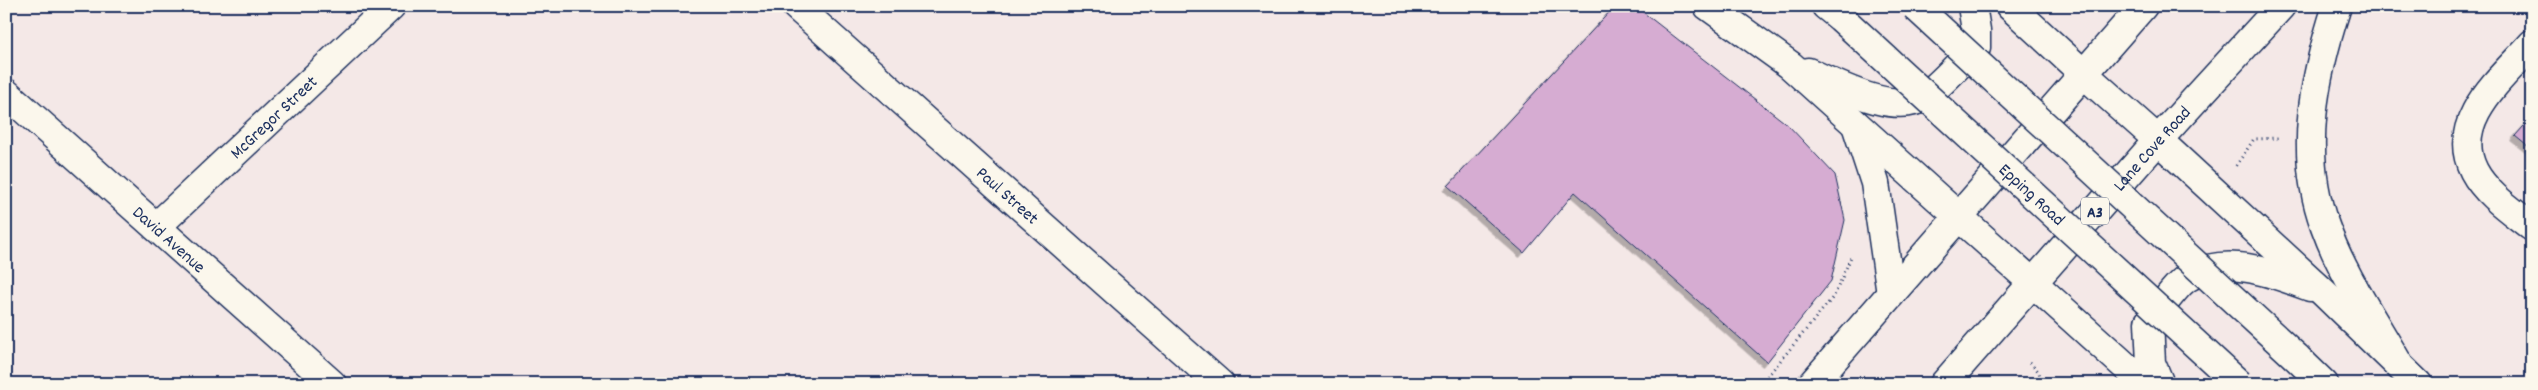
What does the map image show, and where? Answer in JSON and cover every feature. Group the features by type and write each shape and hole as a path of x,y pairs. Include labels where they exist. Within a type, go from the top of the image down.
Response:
{"main road":[{"name":"McGregor Street","path":"156,227 390,6"},
{"name":"Paul Street","path":"796,6 1220,384"},
{"path":"1708,6 1790,65 2145,384"},
{"path":"1915,6 2324,384"},
{"path":"1790,65 1870,98 1890,102 1909,102 1924,97 1976,48 1976,30 1972,6"},
{"path":"2010,6 2324,292 2418,384"},
{"path":"1812,384 2143,6"},
{"name":"Lane Cove Road","path":"1944,384 2158,140 2281,6"},
{"path":"2337,6 2312,108 2309,137 2313,184 2324,226 2347,272 2398,363"},
{"name":"Epping Road","path":"1833,12 2239,384"},
{"path":"2532,44 2485,97 2471,120 2466,138 2474,171 2494,196 2532,227"},
{"name":"David Avenue","path":"6,93 332,384"},
{"path":"1856,124 1875,183 1891,294"},
{"path":"2160,384 2151,363 2148,322 2186,278 2217,268 2244,267 2276,274 2324,292"}],"path":[{"path":"2234,169 2254,139 2278,138"},
{"path":"1762,384 1834,296 1852,255"},
{"path":"2030,362 2039,372 2042,384"}],"building":[{"path":"1615,6 1635,6 1788,125 1835,175 1845,220 1831,281 1767,362 1575,192 1524,253 1448,186"},
{"path":"2532,117 2532,150 2515,136"}]}
